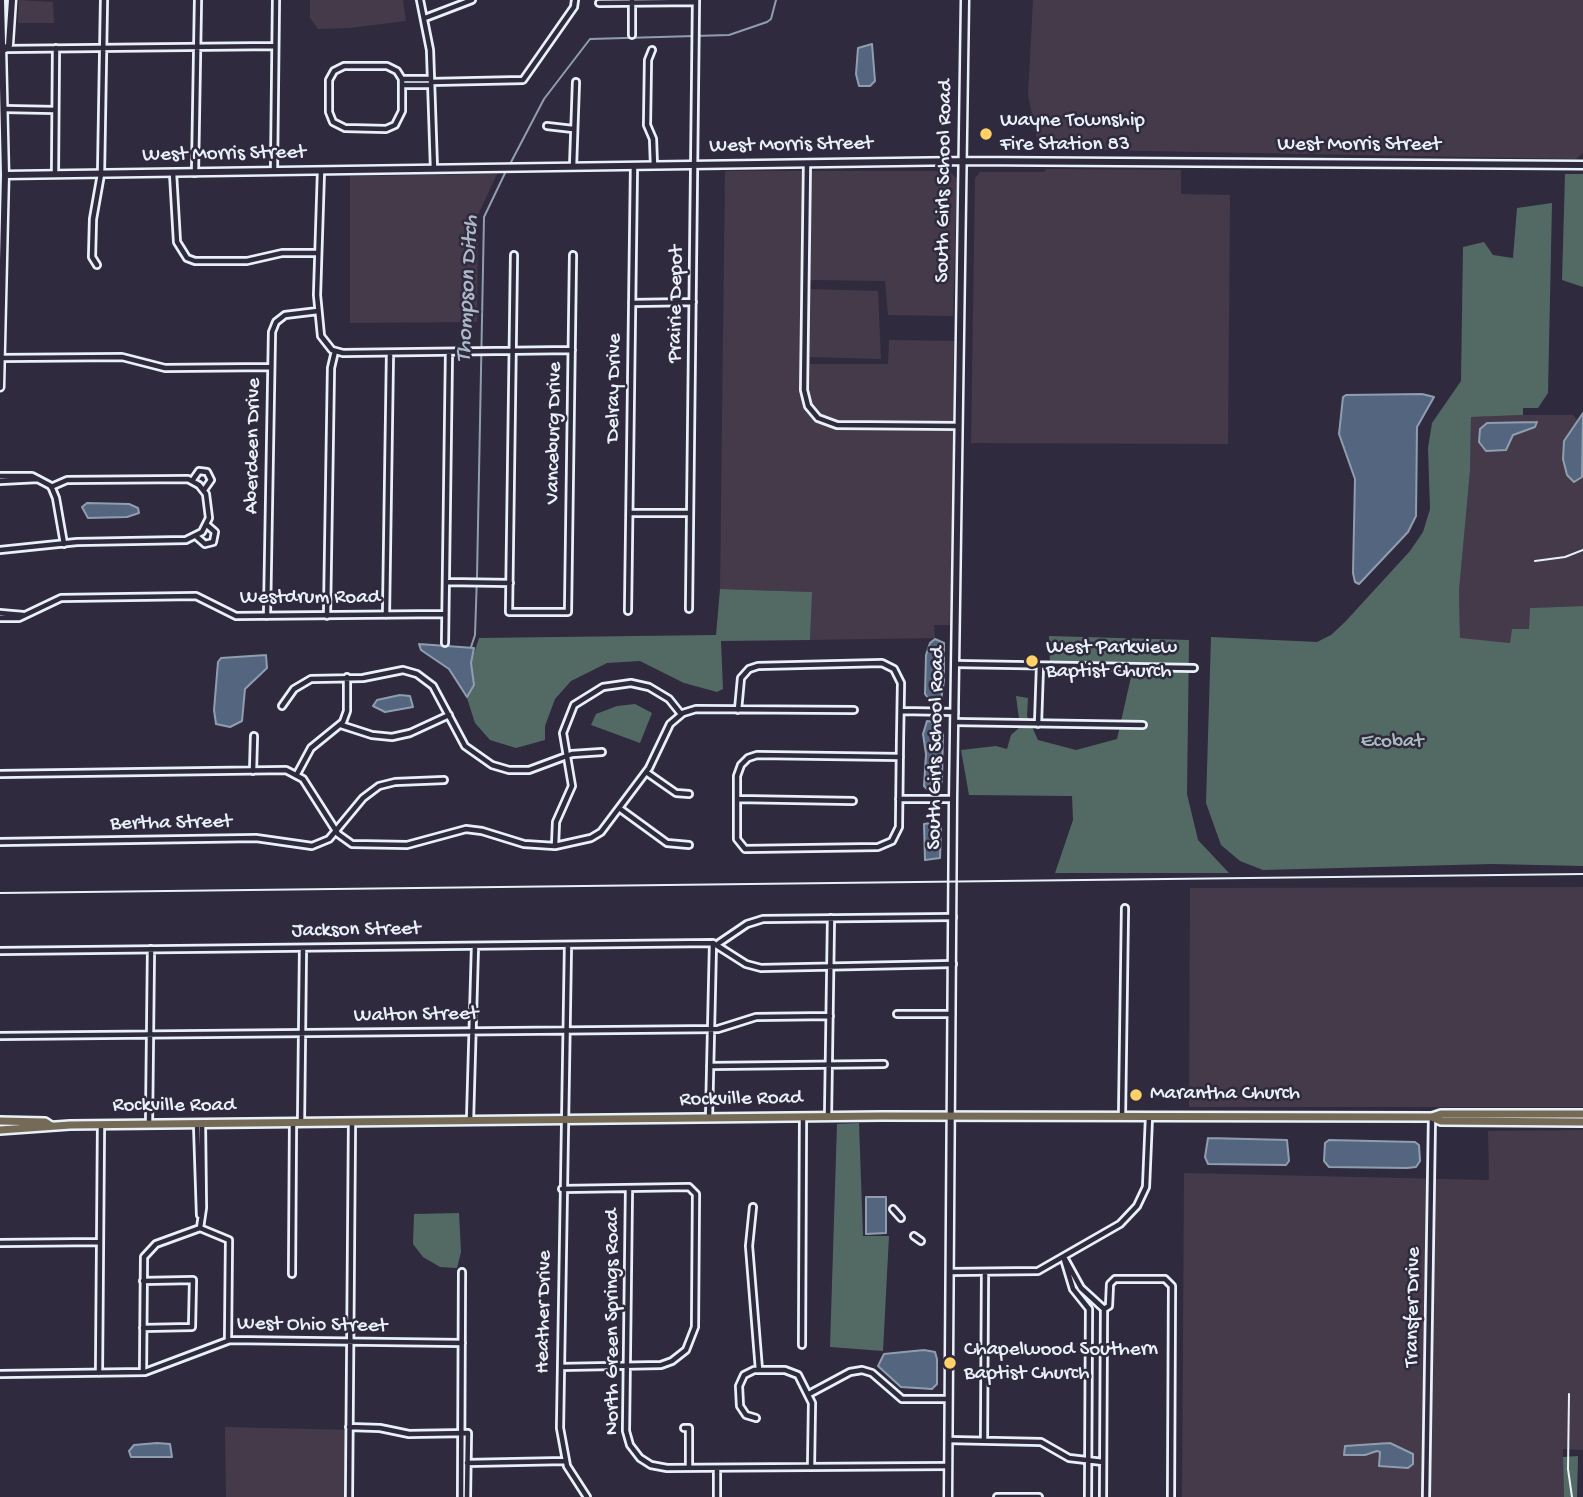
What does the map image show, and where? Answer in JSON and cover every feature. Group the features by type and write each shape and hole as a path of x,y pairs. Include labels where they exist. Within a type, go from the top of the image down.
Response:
{"main road":[{"name":"Rockville Road","path":"0,1130 101,1125 828,1116 1432,1117 1441,1114 1583,1114"},
{"name":"Rockville Road","path":"1432,1117 1441,1121 1583,1122"},
{"name":"Rockville Road","path":"0,1121 45,1122 51,1126"}],"street":[{"path":"0,387 5,109 5,49 1,45 1,0"},
{"path":"5,49 9,45 12,0"},
{"path":"97,265 92,258 93,217 101,174 104,0"},
{"path":"195,173 198,0"},
{"path":"274,171 276,0"},
{"path":"420,0 425,18 431,82 434,170"},
{"path":"425,18 472,0"},
{"path":"402,82 523,80 574,7 575,0"},
{"name":"South Girls School Road","path":"948,1497 947,1272 965,0"},
{"path":"632,1 632,35"},
{"path":"598,3 696,1"},
{"name":"Prairie Depot","path":"689,608 696,1"},
{"path":"5,49 275,46"},
{"path":"55,174 56,48"},
{"path":"652,50 648,60 647,125 653,139 654,166"},
{"path":"344,66 395,69 402,82 402,113 395,125 386,129 343,128 334,123 329,110 329,82 333,72 344,66"},
{"path":"573,167 576,82"},
{"path":"5,109 55,110"},
{"path":"547,126 573,129"},
{"name":"West Morris Street","path":"2,175 964,161 1583,165"},
{"path":"807,163 804,390 810,408 823,421 836,425 959,426"},
{"name":"Delray Drive","path":"628,611 634,166"},
{"path":"321,171 317,253 318,311 321,338 335,351 572,350"},
{"path":"173,173 179,249 194,261 247,261 280,253 317,253"},
{"path":"446,582 510,583 514,255"},
{"name":"Vanceburg Drive","path":"510,583 509,612 568,612 573,255"},
{"path":"632,303 693,302"},
{"name":"Aberdeen Drive","path":"267,616 272,332 276,322 290,314 318,311"},
{"path":"327,616 331,368 335,351"},
{"path":"386,615 390,352"},
{"path":"445,643 449,352"},
{"path":"1,358 121,357 165,368 271,367"},
{"path":"192,481 199,471 207,472 211,480 204,490"},
{"path":"0,479 39,479 51,487 57,498 64,544"},
{"path":"0,550 64,544 183,541 197,537 207,525 209,510 204,490 192,481 67,480 51,487"},
{"path":"630,513 691,513"},
{"path":"197,537 205,544 214,542 215,532 207,525"},
{"name":"Westdrum Road","path":"23,616 61,598 196,596 232,616 445,614"},
{"path":"0,613 23,616"},
{"path":"0,618 23,616"},
{"path":"955,664 1194,668"},
{"path":"738,710 740,681 744,673 759,665 888,665 900,678 901,711 899,827 892,841 878,847 745,849 736,838 738,771 746,760 757,755 900,757"},
{"path":"1038,724 1040,666"},
{"path":"282,706 295,689 307,680 366,678 398,670 417,674 433,686 465,746 492,765 509,770 531,769 567,756 602,752"},
{"path":"297,774 311,748 341,725 347,711 347,677"},
{"path":"555,846 556,822 572,783 563,733 568,714 582,698 603,687 624,682 642,685 672,701 681,714"},
{"path":"0,774 286,770 304,780 336,831 352,844 408,845 466,829 524,844 555,846 597,836 646,772 668,726 681,714 696,709 854,710"},
{"path":"901,711 955,712"},
{"path":"341,725 372,735 392,737 410,733 449,715"},
{"path":"954,722 1143,725"},
{"path":"253,771 254,736"},
{"path":"646,772 676,793 690,794"},
{"path":"336,831 363,798 379,786 394,782 444,780"},
{"path":"737,799 853,801"},
{"path":"899,799 953,799"},
{"path":"619,808 667,843 689,845"},
{"name":"Bertha Street","path":"0,842 256,838 310,846 323,842 336,831"},
{"path":"1122,1116 1125,908"},
{"path":"715,943 757,920 953,917"},
{"path":"828,1116 831,918"},
{"path":"715,943 753,967 953,964"},
{"path":"709,1118 715,943"},
{"name":"Jackson Street","path":"0,951 715,943"},
{"name":"Heather Drive","path":"568,945 560,1437 565,1461 587,1497"},
{"path":"470,1121 475,946"},
{"path":"292,1274 303,948"},
{"path":"149,1125 151,949"},
{"path":"897,1014 952,1014"},
{"name":"Walton Street","path":"0,1036 711,1028 726,1027 756,1017 830,1016"},
{"path":"710,1066 884,1064"},
{"path":"947,1272 1038,1271 1064,1259 1121,1224 1139,1202 1148,1176 1149,1116"},
{"path":"802,1345 803,1117"},
{"name":"Transfer Drive","path":"1426,1497 1432,1117"},
{"path":"349,1497 352,1122"},
{"path":"199,1124 203,1208 200,1228"},
{"path":"99,1373 101,1125"},
{"name":"North Green Springs Road","path":"629,1188 626,1431 632,1448 651,1465 689,1468 948,1466"},
{"path":"561,1367 666,1364 681,1355 692,1339 695,1323 694,1189 562,1189"},
{"path":"753,1207 749,1244 759,1370"},
{"path":"892,1209 901,1218"},
{"path":"143,1372 144,1257 150,1248 200,1228 229,1240 228,1340"},
{"path":"914,1236 920,1241"},
{"path":"0,1243 100,1242"},
{"path":"1064,1259 1081,1288 1104,1309 1103,1497"},
{"path":"1064,1259 1073,1289 1089,1309 1088,1497"},
{"path":"462,1272 467,1497"},
{"path":"984,1441 985,1272"},
{"path":"143,1328 192,1326 192,1280 144,1281"},
{"path":"1104,1309 1110,1306 1112,1281 1169,1281 1172,1286 1171,1497"},
{"name":"West Ohio Street","path":"0,1374 143,1372 228,1340 462,1343"},
{"path":"756,1418 741,1410 738,1388 744,1375 759,1370 794,1372 809,1394 812,1406 811,1467"},
{"path":"809,1394 850,1372 862,1370 875,1376 900,1398 948,1399"},
{"path":"349,1427 376,1427 409,1434 465,1433"},
{"path":"684,1428 689,1428 689,1468"},
{"path":"461,1497 465,1433"},
{"path":"948,1440 1041,1442 1069,1458 1103,1462"},
{"path":"467,1463 565,1461"},
{"path":"717,1468 717,1497"},
{"path":"998,1497 1039,1497"}],"shaded area":[{"path":"19,0 53,2 54,23 18,23"},
{"path":"310,0 403,0 406,21 318,29 310,18"},
{"path":"1033,0 1583,0 1583,153 1576,159 1039,149 1028,95"},
{"path":"1046,169 1181,170 1181,194 1230,195 1228,444 971,443 975,178 980,172 1044,172"},
{"path":"725,171 949,171 957,179 953,316 888,315 885,281 811,280 810,289 878,291 881,359 810,357 810,364 888,364 889,340 954,341 952,625 934,625 935,638 810,640 811,592 720,589"},
{"path":"497,174 478,215 477,322 350,323 350,176"},
{"path":"1573,415 1578,421 1571,429 1573,481 1583,477 1583,606 1530,608 1529,630 1510,643 1460,639 1459,591 1470,471 1471,417"},
{"path":"1583,887 1583,1107 1189,1107 1190,888"},
{"path":"1583,1130 1583,1450 1563,1449 1564,1497 1182,1497 1184,1173 1489,1180 1488,1131"},
{"path":"225,1427 352,1430 351,1497 226,1497"}],"green space":[{"path":"1565,174 1583,174 1583,287 1562,280"},
{"name":"Ecobat","path":"1552,203 1548,393 1538,408 1523,408 1523,415 1471,417 1470,471 1459,591 1460,638 1510,643 1512,629 1529,629 1530,608 1583,606 1583,866 1492,864 1263,870 1240,861 1221,845 1206,803 1211,637 1317,642 1331,635 1345,622 1410,551 1423,532 1430,509 1428,448 1432,423 1461,381 1463,247 1484,242 1493,255 1513,258 1517,208"},
{"path":"720,589 812,592 810,640 721,641 723,689 717,692 684,683 640,661 607,663 571,681 555,699 545,726 545,740 516,748 490,740 475,723 467,698 474,685 471,663 479,638 716,635"},
{"path":"1049,636 1189,640 1187,794 1198,840 1229,873 1055,873 1073,820 1072,796 969,795 961,750 996,746 1007,749 1011,735 1020,727 1016,696 1028,698 1027,716 1038,740 1076,750 1117,739 1131,677 1116,672 1050,666"},
{"path":"635,704 652,713 640,743 591,725 596,714 617,706"},
{"path":"859,1123 863,1236 889,1236 883,1351 830,1347 837,1124"},
{"path":"459,1213 461,1252 457,1268 440,1267 423,1257 413,1244 414,1214"},
{"path":"1578,1456 1577,1497 1564,1497 1563,1457"}],"water":[{"path":"872,44 875,81 870,86 859,86 856,74 858,48"},
{"path":"1422,394 1434,397 1417,427 1416,516 1408,532 1359,584 1355,582 1353,573 1355,479 1339,434 1343,397"},
{"path":"1583,413 1582,477 1574,482 1567,475 1563,459 1564,441"},
{"path":"1537,422 1535,427 1513,435 1506,450 1486,451 1479,442 1480,429 1487,423"},
{"path":"87,503 129,504 138,508 139,513 127,517 88,518 82,507"},
{"path":"935,639 944,643 944,681 941,700 932,703 925,694 926,655 930,643"},
{"path":"419,644 474,648 471,663 474,685 467,697 449,669 421,650"},
{"path":"266,655 267,668 245,689 242,721 230,727 216,724 214,710 218,662 221,658"},
{"path":"400,695 410,696 413,707 385,712 373,706 377,700"},
{"path":"927,721 936,722 943,734 942,780 940,788 930,792 924,786 926,754 923,734"},
{"path":"937,822 941,827 940,858 925,860 924,824"},
{"path":"1208,1138 1287,1140 1289,1161 1286,1165 1208,1164 1205,1157"},
{"path":"1329,1140 1415,1142 1419,1145 1420,1161 1416,1167 1407,1168 1329,1167 1324,1161 1325,1143"},
{"path":"866,1197 886,1197 886,1233 866,1234"},
{"path":"924,1350 935,1352 937,1359 937,1384 932,1389 901,1387 878,1366 884,1354"},
{"path":"1390,1443 1413,1454 1413,1464 1408,1468 1379,1466 1380,1452 1377,1451 1365,1455 1344,1455 1345,1446"},
{"path":"170,1444 172,1457 131,1457 129,1451 134,1445"}],"waterway":[{"name":"Thompson Ditch","path":"509,166 544,99 590,39 729,35 767,22 771,19 776,0"},
{"name":"Thompson Ditch","path":"471,647 475,635 477,576 484,217 506,171"}],"railway":[{"path":"1535,561 1565,557 1583,550"},
{"path":"0,893 1583,874"},
{"path":"1569,1394 1568,1469 1572,1497"}],"place":[{"name":"Wayne Township Fire Station 83","path":"986,134"},
{"name":"West Parkview Baptist Church","path":"1032,661"},
{"name":"Marantha Church","path":"1136,1095"},
{"name":"Chapelwood Southern Baptist Church","path":"950,1363"}]}
